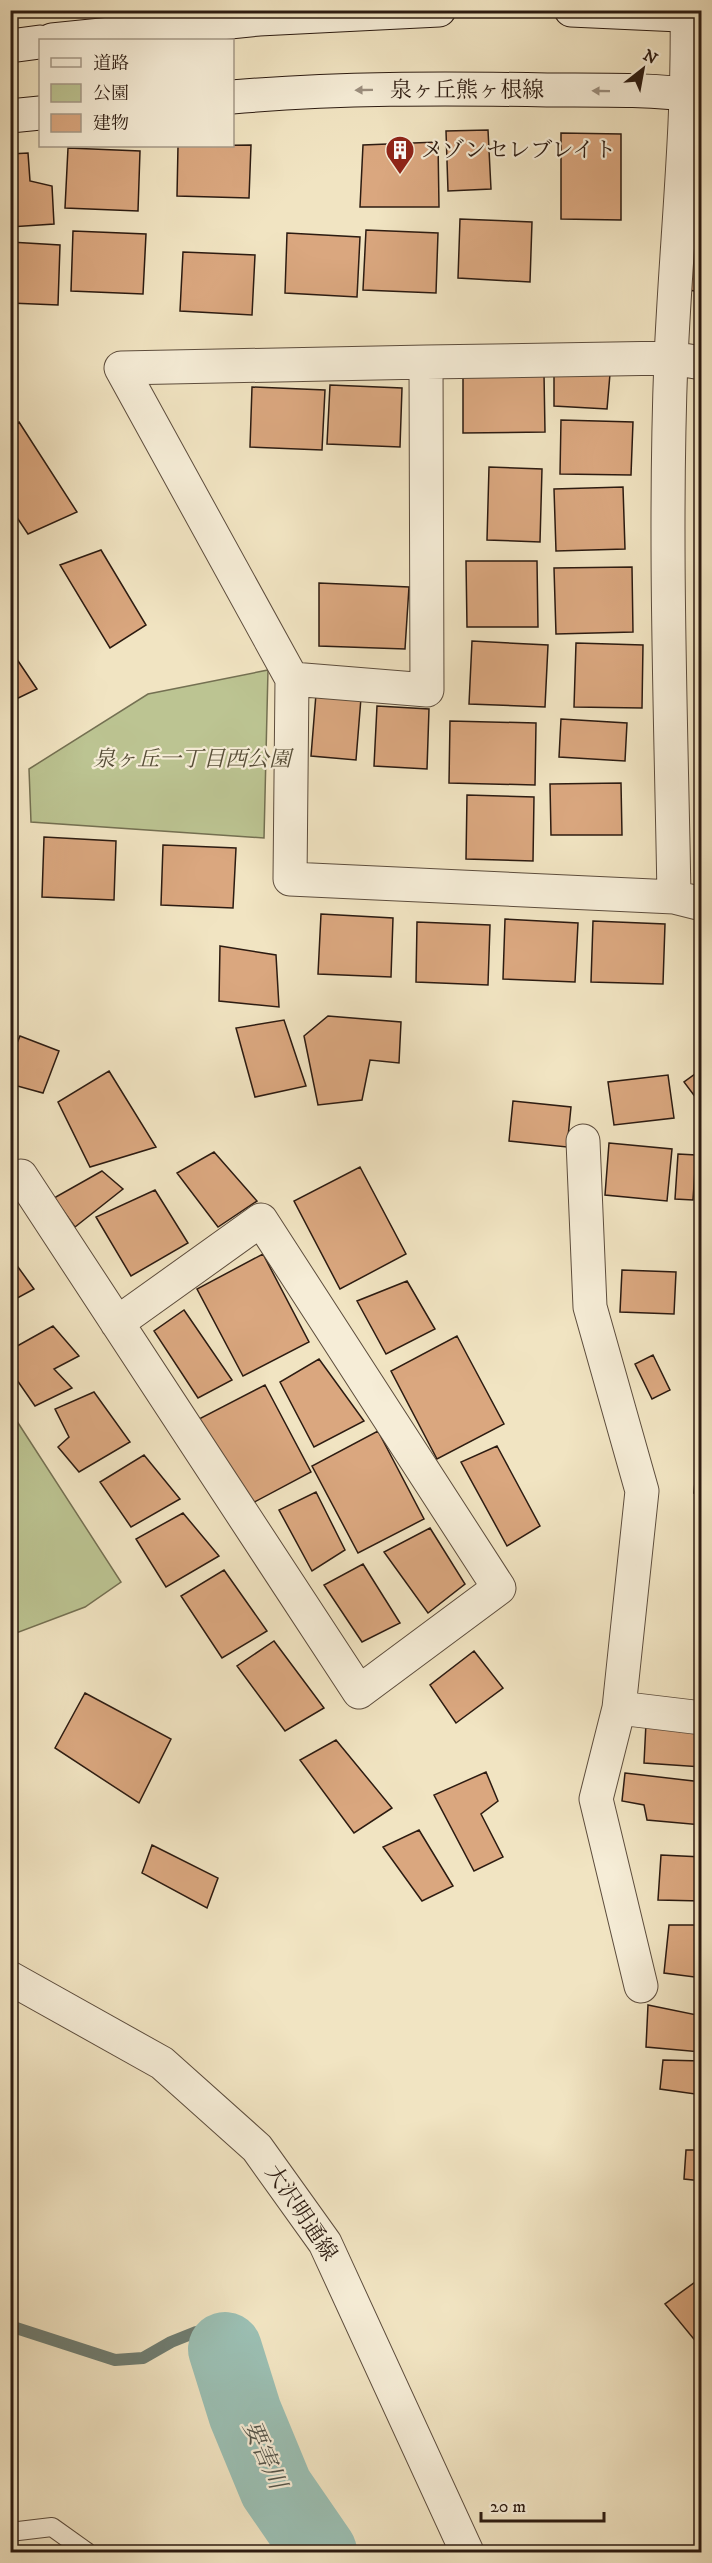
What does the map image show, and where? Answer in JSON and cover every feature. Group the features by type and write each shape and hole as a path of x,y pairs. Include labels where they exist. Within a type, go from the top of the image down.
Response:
{"street":[{"path":"62,39 259,19 439,10"},
{"path":"571,10 692,13 694,95 686,361 668,478 688,900 290,879 292,679 121,368 426,362 686,361"},
{"path":"10,46 39,42"},
{"name":"泉ヶ丘熊ヶ根線","path":"234,97 306,91 495,88 694,95"},
{"path":"10,116 39,113"},
{"path":"292,679 427,690 426,362"},
{"path":"583,1141 590,1307 642,1491 619,1708 596,1799 641,1986"},
{"path":"10,1182 21,1176 117,1323 359,1692 499,1588 261,1220 117,1323"},
{"path":"619,1708 702,1718"},
{"name":"大沢明通線","path":"10,1978 162,2063 257,2148 325,2242 467,2553"}],"lane":[{"path":"10,2532 52,2527 87,2553"}],"green space":[{"name":"泉ヶ丘一丁目西公園","path":"268,670 264,838 31,822 29,769 148,694"},
{"path":"11,1412 121,1582 85,1607 11,1635"}],"building":[{"path":"488,130 491,189 448,191 446,131"},
{"path":"561,133 621,134 621,220 561,219"},
{"path":"700,141 702,142 702,216 690,214"},
{"name":"メゾンセレブレイト","path":"438,142 439,207 360,207 363,145"},
{"path":"251,145 249,198 177,196 178,147"},
{"path":"68,148 140,151 138,211 65,208"},
{"path":"28,153 30,181 52,186 54,224 10,227 10,154"},
{"path":"460,219 532,222 530,282 458,278"},
{"path":"366,230 438,233 436,293 363,290"},
{"path":"73,231 146,234 143,294 71,291"},
{"path":"287,233 360,237 357,297 285,293"},
{"path":"692,234 702,235 702,292 688,290"},
{"path":"10,242 60,245 58,305 10,303"},
{"path":"183,252 255,255 252,315 180,311"},
{"path":"554,369 610,374 607,409 554,406"},
{"path":"544,374 545,432 463,433 463,375"},
{"path":"330,385 402,388 400,447 327,444"},
{"path":"252,387 325,390 322,450 250,447"},
{"path":"702,394 702,421 697,421"},
{"path":"561,420 633,422 631,475 560,474"},
{"path":"19,422 77,512 28,534 10,507 10,426"},
{"path":"489,467 542,469 540,542 487,540"},
{"path":"623,487 625,549 556,551 554,489"},
{"path":"101,550 146,625 110,648 60,565"},
{"path":"466,561 537,561 538,627 467,627"},
{"path":"632,567 633,632 556,634 554,568"},
{"path":"319,583 409,587 405,649 319,646"},
{"path":"472,641 548,645 545,707 469,704"},
{"path":"576,643 643,645 642,708 574,707"},
{"path":"10,649 37,689 10,702"},
{"path":"316,694 361,698 356,760 311,756"},
{"path":"377,706 429,709 427,769 374,766"},
{"path":"561,719 627,723 625,761 559,757"},
{"path":"450,721 536,723 535,785 449,783"},
{"path":"621,783 622,835 551,835 550,784"},
{"path":"467,795 534,797 533,861 466,859"},
{"path":"44,837 116,841 114,900 42,897"},
{"path":"163,845 236,848 233,908 161,905"},
{"path":"321,914 393,918 391,977 318,974"},
{"path":"505,919 578,923 575,982 503,979"},
{"path":"593,921 665,924 663,984 591,982"},
{"path":"417,922 490,925 488,985 416,982"},
{"path":"220,946 276,955 279,1007 219,1001"},
{"path":"328,1016 401,1022 399,1063 370,1060 362,1100 318,1105 304,1036"},
{"path":"284,1020 306,1086 255,1097 236,1028"},
{"path":"20,1036 59,1051 43,1093 10,1084 10,1060"},
{"path":"702,1069 702,1106 684,1082"},
{"path":"109,1071 156,1147 90,1167 58,1102"},
{"path":"668,1075 674,1118 614,1125 608,1082"},
{"path":"513,1101 571,1107 567,1147 509,1141"},
{"path":"609,1143 672,1149 667,1201 605,1195"},
{"path":"214,1152 257,1201 218,1227 177,1173"},
{"path":"678,1154 696,1155 693,1200 675,1199"},
{"path":"360,1167 406,1254 340,1289 294,1201"},
{"path":"102,1171 123,1189 75,1227 54,1198"},
{"path":"155,1190 188,1243 131,1276 96,1217"},
{"path":"263,1254 309,1342 243,1376 197,1289"},
{"path":"10,1256 34,1289 10,1302"},
{"path":"622,1270 676,1272 674,1314 620,1312"},
{"path":"407,1281 435,1329 386,1354 357,1301"},
{"path":"184,1310 232,1380 198,1398 154,1331"},
{"path":"53,1326 79,1356 54,1369 72,1388 35,1406 10,1370 10,1350"},
{"path":"457,1336 504,1424 437,1459 391,1371"},
{"path":"653,1355 670,1390 652,1399 635,1364"},
{"path":"319,1359 364,1421 314,1447 280,1382"},
{"path":"265,1385 311,1472 245,1507 199,1419"},
{"path":"94,1392 130,1442 79,1472 58,1447 69,1437 55,1409"},
{"path":"378,1431 424,1519 358,1553 312,1466"},
{"path":"497,1446 540,1526 507,1546 461,1462"},
{"path":"698,1446 702,1447 702,1494 694,1493"},
{"path":"144,1455 180,1499 131,1527 100,1482"},
{"path":"316,1492 345,1550 312,1571 279,1510"},
{"path":"183,1513 219,1556 166,1587 136,1539"},
{"path":"430,1528 465,1584 428,1613 384,1552"},
{"path":"363,1564 400,1623 362,1642 324,1585"},
{"path":"224,1570 267,1631 222,1658 181,1596"},
{"path":"274,1641 324,1708 285,1731 237,1666"},
{"path":"474,1651 503,1688 456,1723 430,1685"},
{"path":"85,1693 171,1739 139,1803 55,1748"},
{"path":"646,1723 702,1729 702,1767 644,1763"},
{"path":"336,1740 392,1808 354,1833 300,1760"},
{"path":"486,1772 498,1801 481,1814 503,1857 474,1871 434,1795"},
{"path":"625,1773 702,1782 702,1825 647,1820 644,1805 622,1801"},
{"path":"419,1830 453,1886 422,1901 383,1847"},
{"path":"152,1845 218,1878 207,1908 142,1873"},
{"path":"661,1855 702,1857 702,1901 658,1900"},
{"path":"669,1925 702,1925 702,1978 664,1973"},
{"path":"648,2005 702,2016 701,2052 646,2047"},
{"path":"663,2060 702,2061 702,2095 660,2089"},
{"path":"686,2150 702,2150 702,2181 684,2179"},
{"path":"702,2277 702,2349 665,2304"}],"waterway":[{"path":"10,2326 115,2360 143,2358 171,2342 196,2332 211,2332 225,2349"},
{"name":"要害川","path":"225,2349 245,2413 276,2488 320,2552"}],"place":[{"name":"メゾンセレブレイト","path":"400,176"}]}
